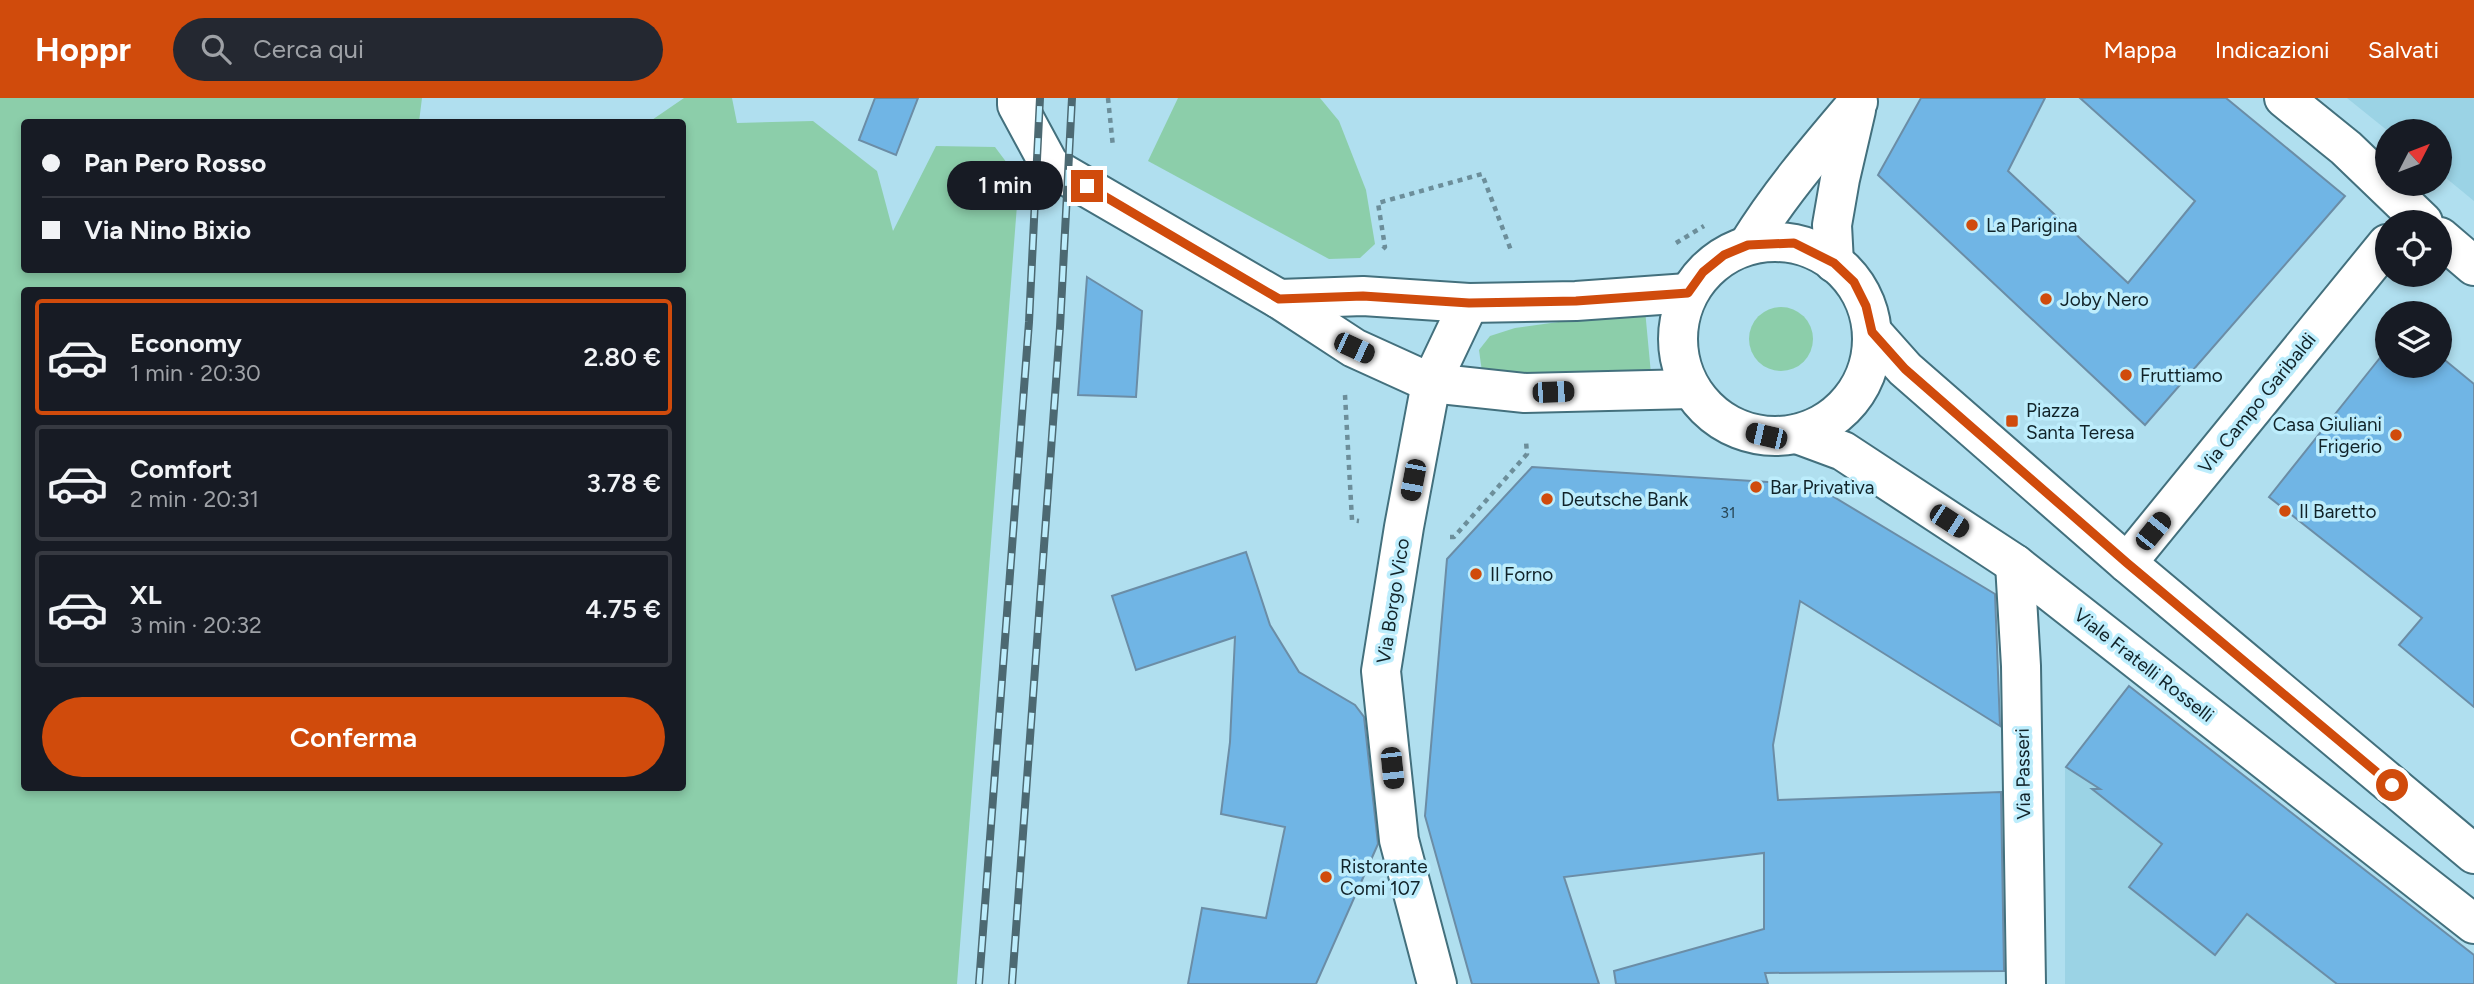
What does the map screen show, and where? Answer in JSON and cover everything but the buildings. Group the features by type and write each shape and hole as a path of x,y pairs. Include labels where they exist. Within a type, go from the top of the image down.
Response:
{"main road":[{"path":"1017,98 1017,104 1050,166 1279,299 1354,348 1431,383 1525,393 1691,389"},
{"path":"2284,98 2346,148 2408,210"},
{"path":"1748,245 1795,176 1859,100"},
{"path":"1834,263 1832,225 1859,100"},
{"path":"1794,243 1834,263 1854,282 1866,306 1872,332 1868,366 1854,397 1828,421 1797,434 1766,436 1736,429 1710,413 1691,389 1679,358 1678,325 1688,293 1703,272 1724,255 1748,245 1794,243"},
{"path":"2452,248 2474,266"},
{"name":"Via Campo Garibaldi","path":"2127,563 2375,259"},
{"path":"1279,299 1363,296 1469,303 1576,301 1688,293"},
{"name":"Via Borgo Vico","path":"1437,984 1399,840 1381,671 1431,383 1469,303"},
{"path":"1872,332 1905,369 2127,563 2474,854"},
{"name":"Viale Fratelli Rosselli","path":"1797,434 1843,450 2015,564 2474,924"},
{"name":"Via Passeri","path":"2015,564 2021,666 2026,984"}],"shaded area":[{"path":"2347,98 2474,98 2474,201 2452,183 2452,119 2375,121"},
{"path":"2129,686 2474,984 2065,984 2065,768"}],"green space":[{"path":"0,98 422,98 419,119 21,119 21,273 686,273 686,119 653,119 684,98 732,98 737,123 813,121 877,171 893,231 936,146 995,147 1019,179 957,984 0,984"},
{"path":"1178,98 1320,98 1339,121 1366,190 1375,244 1360,258 1329,259 1148,161"},
{"path":"1781,307 1799,313 1807,321 1813,339 1807,357 1799,365 1781,371 1763,365 1755,357 1749,339 1755,321 1763,313"},
{"path":"1645,310 1651,374 1482,372 1479,350 1490,336 1515,328"}],"railway":[{"path":"979,984 1029,322 1040,98"},
{"path":"1012,984 1060,327 1072,98"}],"place":[{"name":"La Parigina","path":"1972,225"},
{"name":"Joby Nero","path":"2046,299"},
{"name":"Fruttiamo","path":"2126,375"},
{"name":"Piazza Santa Teresa","path":"2012,421"},
{"name":"Casa Giuliani Frigerio","path":"2396,435"},
{"name":"Bar Privativa","path":"1756,487"},
{"name":"Deutsche Bank","path":"1547,499"},
{"name":"Il Baretto","path":"2285,511"},
{"name":"Il Forno","path":"1476,574"},
{"name":"Ristorante Comi 107","path":"1326,877"}],"route":[{"path":"1087,186 1279,299 1363,296 1469,303 1576,301 1688,293 1703,272 1724,255 1748,245 1794,243 1834,263 1854,282 1866,306 1872,332 1905,369 2127,563 2392,785"}]}
